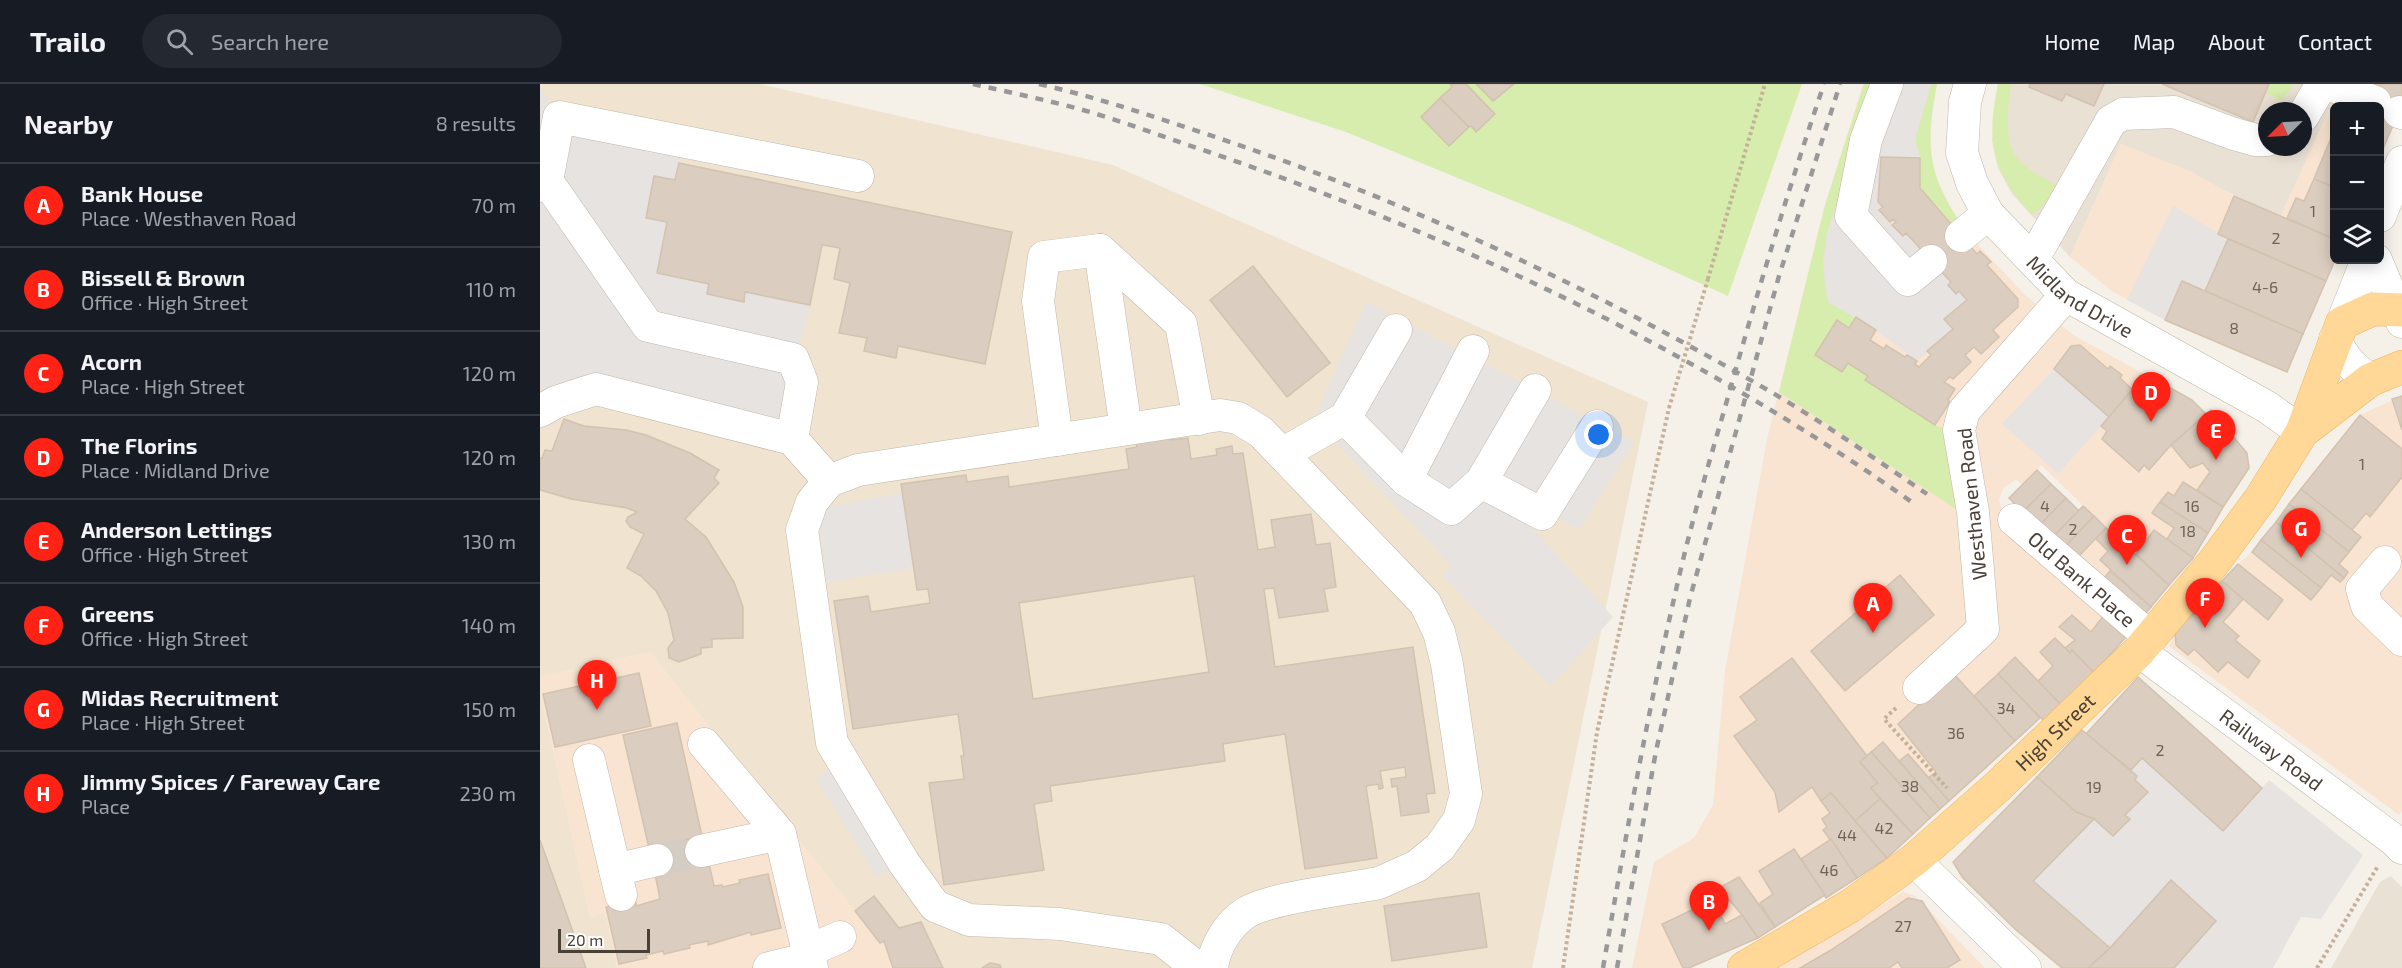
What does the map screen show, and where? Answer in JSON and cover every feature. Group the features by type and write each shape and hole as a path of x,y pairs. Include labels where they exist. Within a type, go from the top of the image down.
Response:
{"main road":[{"path":"2339,331 2373,309 2400,314"},
{"name":"High Street","path":"1744,968 1850,906 1914,860 2145,645 2214,562 2261,498 2302,432 2339,331"},
{"name":"High Street","path":"2302,432 2370,380 2402,367"}],"street":[{"path":"1887,84 1866,140 1851,216 1908,280 1931,261"},
{"name":"Midland Drive","path":"1970,84 1965,102 1962,153 1972,183 1988,214 2066,295 2267,407 2302,432"},
{"path":"2311,102 2322,84"},
{"path":"2328,84 2392,109"},
{"path":"2033,260 2111,121 2123,114 2174,112 2234,134 2258,140"},
{"path":"792,439 802,382 793,358 648,326 542,179 558,117 858,176"},
{"path":"2382,210 2402,162"},
{"path":"1961,236 1988,214"},
{"path":"1100,250 1126,429"},
{"path":"1057,440 1038,300 1044,257 1100,250 1180,324 1199,419"},
{"name":"High Street","path":"2339,331 2365,264"},
{"path":"2378,264 2400,314"},
{"name":"Westhaven Road","path":"1919,688 1983,629 1972,512 1959,430 1964,411 2066,295"},
{"path":"1282,454 1345,418 1396,330"},
{"path":"2339,331 2341,353 2350,366 2370,380"},
{"path":"1406,480 1473,351"},
{"path":"540,411 556,402 596,389 792,439 829,481"},
{"path":"1345,418 1406,480 1450,509 1481,482 1535,390"},
{"path":"1192,968 1189,961 1161,939 1060,924 969,920 935,906 904,863 832,743 801,530 812,502 829,481 858,470 1220,416 1238,418 1261,432 1425,603 1439,632 1447,664 1466,794 1460,820 1440,847 1417,866 1379,883 1263,904 1244,914 1224,935 1212,968"},
{"path":"1481,482 1542,514 1597,426"},
{"name":"Old Bank Place","path":"2014,520 2145,645"},
{"path":"2385,562 2362,589 2367,606 2402,640"},
{"name":"Railway Road","path":"2145,645 2399,840"},
{"path":"704,744 780,834 810,959"},
{"path":"589,760 618,882 657,860"},
{"path":"701,851 780,834"},
{"path":"1914,860 2025,968"},
{"path":"770,968 810,959 840,937"}],"path":[{"path":"1563,968 1597,732 1669,408 1765,84"},
{"path":"1919,688 1884,719 1968,812"},
{"path":"2317,968 2399,840"}],"shaded area":[{"path":"540,84 760,84 1113,165 1648,402 1532,968 943,968 921,922 899,928 874,896 855,911 650,652 540,677"},
{"path":"1863,84 1937,84 1929,126 1935,176 1953,213 1969,235 2024,294 2073,335 2192,400 2206,414 2211,410 2247,453 2249,468 2193,558 2139,621 2074,561 2106,528 2094,516 2041,465 2022,485 2016,479 2003,489 1999,500 2007,528 2133,629 2094,673 2044,721 2040,718 1887,858 1826,898 1824,895 1758,938 1689,968 1632,968 1654,862 1694,838 1713,805 1725,671 1767,439 1825,205"},
{"path":"1874,84 1931,84 1915,139 1920,158 1881,157 1878,202 1883,207 1880,210 1889,222 1893,219 1896,222 1893,226 1902,236 1906,233 1951,282 1948,285 1956,293 1959,291 1967,300 1945,318 1953,329 1917,361 1876,330 1828,302 1825,285 1823,261 1827,234"},
{"path":"1998,84 2341,84 2333,102 2330,102 2330,108 2312,148 2312,102 2258,102 2258,156 2308,156 2281,216 2121,144 2070,257 2012,194 1998,168 1992,141"},
{"path":"2341,84 2402,104 2384,147 2384,102 2333,102"},
{"path":"540,87 559,117 684,142 675,180 654,176 646,218 667,222 657,273 709,284 708,294 743,302 745,292 810,305 773,445 547,394 540,384"},
{"path":"2330,108 2330,264 2333,264 2287,372 2165,320 2110,290 2070,257 2121,144 2190,171 2234,196 2281,215 2308,156 2312,156 2312,147"},
{"path":"2173,206 2228,239 2205,291 2182,282 2165,320 2127,300"},
{"path":"1366,302 1634,442 1579,530 1524,498 1514,508 1613,617 1551,686 1443,576 1452,566 1314,419"},
{"path":"2054,369 2109,417 2058,474 2002,424"},
{"path":"2402,396 2402,811 2399,815 2169,646 2175,633 2238,564 2252,552 2360,415"},
{"path":"902,493 914,568 826,582 817,509"},
{"path":"650,652 855,911 874,896 899,928 921,922 943,968 617,968 605,914 590,917 540,692 540,677"},
{"path":"540,692 590,917 605,913 617,968 540,968"},
{"path":"2142,758 2223,831 2269,780 2363,855 2321,919 2301,917 2273,968 2174,968 2216,921 2171,880 2110,948 2033,881 2094,819 2113,836 2129,820 2125,815 2137,776 2131,770"},
{"path":"843,761 904,863 877,877 816,778"},
{"path":"2391,876 2402,887 2402,968 2331,968 2380,882"},
{"path":"1903,892 1915,896 1985,968 1778,968"}],"green space":[{"path":"1200,84 1802,84 1728,296 1572,225 1346,132"},
{"path":"1864,84 1874,84 1827,234 1828,302 1856,317 1849,328 1837,320 1815,355 1842,372 1848,363 1868,376 1866,381 1935,425 1955,433 1974,521 1779,392 1825,205"},
{"path":"1931,84 1937,84 1931,124 1935,173 1941,189 1962,225 1950,224 1951,222 1920,188 1920,158 1915,139"},
{"path":"1998,84 2011,84 2008,126 2011,147 2016,156 2032,171 2063,189 2032,215 2008,184 1995,155 1992,123"},
{"path":"2269,84 2294,84 2281,101 2266,93"}],"building":[{"path":"1450,84 1466,84 1495,114 1476,132 1440,98 1452,87"},
{"path":"1476,84 1514,84 1493,101"},
{"path":"2030,84 2104,84 2094,106 2066,94 2062,101 2029,87"},
{"path":"2162,84 2269,84 2261,102 2258,102 2258,110 2253,122"},
{"path":"2357,84 2402,84 2402,104 2395,121 2384,117 2384,102 2370,102"},
{"path":"1440,98 1469,127 1449,146 1421,117"},
{"path":"2384,117 2395,121 2384,147"},
{"path":"2330,140 2330,185 2314,179"},
{"path":"1881,157 1920,158 1920,188 1977,254 1980,251 1991,262 1987,265 2018,299 2018,307 1993,330 1999,337 1981,354 1974,347 1965,355 1971,362 1953,379 1950,377 1944,382 1955,389 1948,400 1950,402 1935,425 1865,380 1868,376 1848,363 1842,372 1815,355 1837,320 1849,328 1856,317 1876,330 1870,340 1884,349 1886,345 1905,357 1907,355 1917,361 1915,364 1919,367 1931,355 1927,351 1953,329 1944,319 1967,300 1959,291 1956,294 1948,285 1951,282 1906,233 1903,236 1892,225 1896,222 1893,219 1890,222 1879,210 1883,207 1878,202"},
{"path":"679,163 1012,232 985,364 898,346 896,358 864,351 867,338 839,333 850,283 834,279 840,248 822,245 810,305 745,292 744,302 707,294 709,284 657,273 667,222 646,218 654,176 675,180"},
{"path":"2314,179 2330,185 2330,237 2287,218 2296,198 2304,201"},
{"path":"2234,196 2330,237 2330,264 2333,264 2326,281 2218,234"},
{"path":"2228,239 2326,281 2303,334 2205,291"},
{"path":"1253,266 1330,363 1287,397 1210,300"},
{"path":"2182,281 2303,334 2287,372 2165,320"},
{"path":"2080,345 2108,369 2110,366 2122,375 2120,378 2133,390 2109,417 2054,369 2071,346"},
{"path":"2146,374 2192,400 2206,414 2171,445 2149,470 2144,465 2139,472 2102,439 2107,431 2101,426"},
{"path":"2402,396 2402,430 2392,399"},
{"path":"2211,410 2247,453 2249,468 2223,507 2197,490 2210,472 2203,463 2190,468 2171,445"},
{"path":"2360,415 2402,449 2402,477 2370,517 2366,513 2352,530 2301,489"},
{"path":"564,419 584,426 626,430 646,435 690,453 719,470 714,478 719,483 685,519 706,537 734,582 743,607 743,638 712,639 712,647 701,648 701,654 679,662 669,658 668,648 674,640 668,613 656,591 641,576 627,568 644,534 630,527 626,521 628,517 637,512 627,508 571,499 540,490 540,458 545,450 552,451"},
{"path":"1168,435 1170,440 1188,438 1191,459 1217,455 1216,449 1232,446 1233,454 1243,453 1258,550 1275,547 1271,520 1311,514 1316,545 1330,543 1336,587 1324,589 1328,611 1279,618 1274,588 1264,589 1275,667 1413,647 1435,793 1426,794 1429,812 1401,816 1397,786 1392,787 1391,779 1406,777 1405,767 1380,771 1383,788 1379,789 1378,784 1366,786 1377,858 1305,869 1285,734 1223,744 1225,761 1050,786 1052,801 1034,804 1044,870 944,885 929,783 964,779 961,756 964,756 958,714 853,729 834,601 868,596 871,612 930,603 928,589 917,590 901,484 966,475 967,482 1008,476 1009,487 1129,469 1126,449 1137,447 1136,440","holes":["1194,576 1209,672 1033,699 1019,603"]},
{"path":"2037,470 2051,484 2023,512 2009,498"},
{"path":"2183,482 2223,507 2208,533 2160,502 2168,492 2174,496"},
{"path":"2051,484 2066,498 2038,527 2023,512"},
{"path":"2301,489 2361,537 2349,552 2289,504"},
{"path":"2066,498 2079,511 2051,539 2038,527"},
{"path":"2160,502 2208,533 2193,558 2167,539 2174,528 2152,513"},
{"path":"2289,504 2349,552 2339,564 2348,572 2344,578 2276,522"},
{"path":"2083,506 2094,516 2062,550 2051,539"},
{"path":"2094,516 2106,528 2074,561 2062,550"},
{"path":"2276,522 2344,578 2340,582 2331,575 2321,588 2261,540"},
{"path":"2106,528 2169,585 2151,607 2100,560 2108,551 2096,539"},
{"path":"2154,530 2193,558 2169,585 2136,554"},
{"path":"2261,540 2321,588 2311,600 2252,552"},
{"path":"2238,564 2283,600 2268,620 2222,581"},
{"path":"2110,571 2151,607 2139,621 2100,583"},
{"path":"1900,575 1934,615 1845,691 1811,651"},
{"path":"2222,581 2243,599 2223,622 2239,636 2235,640 2260,661 2248,678 2228,662 2218,672 2194,649 2188,655 2176,645 2175,633"},
{"path":"2108,610 2133,629 2094,673 2072,650 2070,653 2065,648 2075,640 2059,627 2072,615 2091,632"},
{"path":"2055,638 2070,653 2072,650 2094,673 2061,705 2038,681 2053,666 2040,652"},
{"path":"2015,657 2061,705 2044,721 1998,674"},
{"path":"1792,658 1867,756 1860,762 1878,783 1871,788 1880,799 1855,821 1831,793 1821,801 1812,787 1779,812 1775,792 1734,736 1757,720 1740,697"},
{"path":"639,673 651,726 555,747 543,694"},
{"path":"1953,673 2015,741 1949,801 1928,778 1936,772 1898,724"},
{"path":"1998,674 2040,718 2015,741 1974,696"},
{"path":"2138,677 2262,788 2223,831 2142,758 2131,770 2086,734"},
{"path":"677,723 702,836 649,848 623,735"},
{"path":"2082,730 2137,776 2135,780 2148,792 2125,815 2130,819 2113,836 2094,819 2076,812 2037,777"},
{"path":"1883,742 1940,809 1930,818 1871,752"},
{"path":"1871,752 1930,818 1913,834 1871,788 1878,783 1860,762"},
{"path":"1908,754 1949,801 1940,809 1899,761"},
{"path":"2037,777 2076,812 2094,819 2033,881 2110,948 2088,968 2062,968 2016,930 1963,878 1953,862"},
{"path":"1831,793 1887,858 1857,878 1823,830 1827,827 1822,819 1830,813 1821,801"},
{"path":"1880,799 1913,834 1887,858 1855,821"},
{"path":"698,837 709,863 714,886 722,885 723,887 740,883 739,880 768,874 781,928 751,935 751,932 708,945 708,941 689,945 690,948 664,954 663,951 646,955 647,958 619,964 606,907 619,904 620,907 636,903 636,906 660,899 653,847"},
{"path":"1831,839 1857,878 1826,898 1801,859"},
{"path":"540,840 586,968 540,968"},
{"path":"1794,849 1825,895 1775,927 1760,903 1773,894 1759,871"},
{"path":"1739,877 1775,927 1758,938 1719,888"},
{"path":"2171,880 2216,921 2174,968 2088,968 2110,948"},
{"path":"1479,893 1487,947 1392,961 1384,906"},
{"path":"874,896 899,928 921,922 943,968 893,968 884,941 880,943 855,911"},
{"path":"1908,898 1922,901 1960,960 1947,968 1902,968 1898,962 1889,968 1800,968 1831,950"},
{"path":"1713,900 1725,924 1742,915 1758,938 1689,968 1683,968 1662,924"},
{"path":"990,963 1000,965 1001,968 982,968"}],"tunnel":[{"path":"657,860 701,851"}],"railway":[{"path":"973,84 1120,121 1302,185 1485,261 1663,348 1834,449 1916,505"},
{"path":"1039,84 1134,110 1266,154 1413,212 1557,277 1766,389 1927,494"},
{"path":"1603,968 1646,731 1687,543 1761,284 1824,84"},
{"path":"1617,968 1656,751 1690,598 1779,276 1840,84"}],"place":[{"name":"The Florins","path":"2151,422"},
{"name":"Anderson Lettings","path":"2216,460"},
{"name":"Midas Recruitment","path":"2301,558"},
{"name":"Acorn","path":"2127,565"},
{"name":"Greens","path":"2205,628"},
{"name":"Bank House","path":"1873,633"},
{"name":"Jimmy Spices / Fareway Care","path":"597,710"},
{"name":"Bissell & Brown","path":"1709,931"}]}
